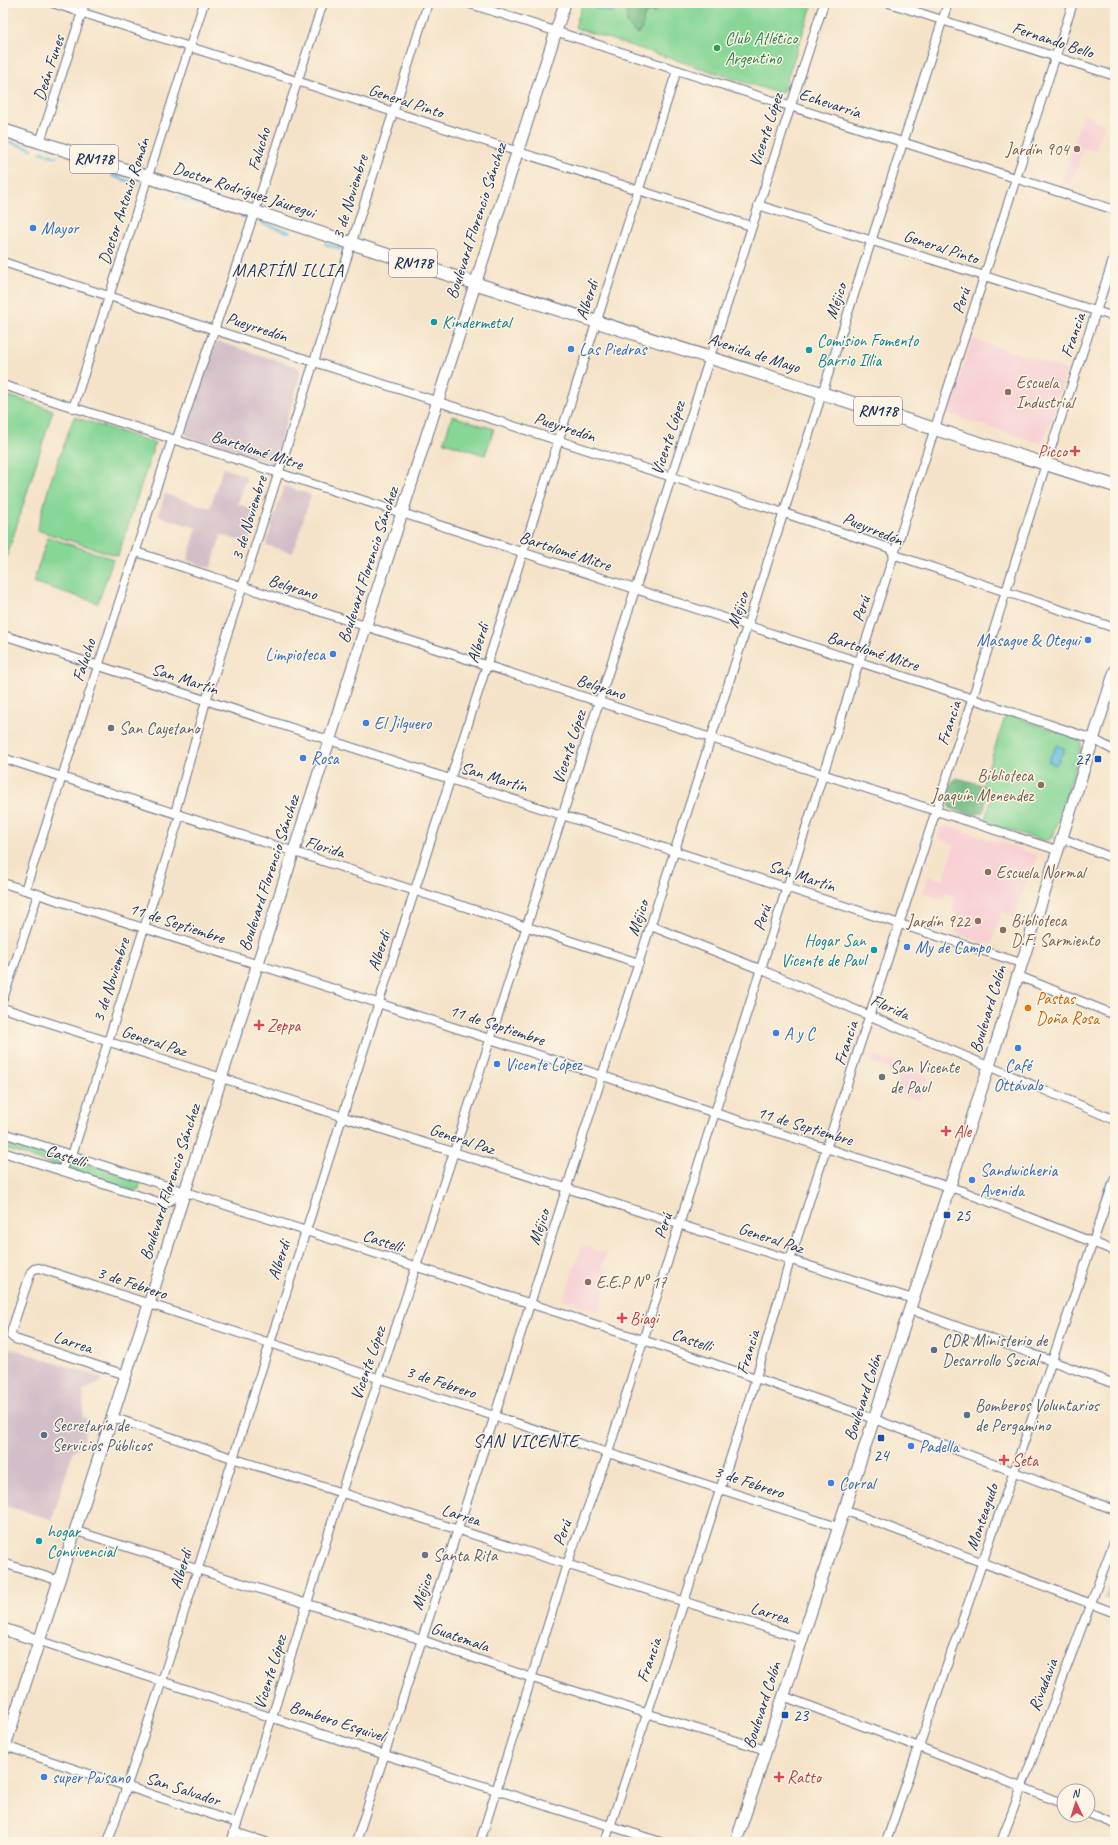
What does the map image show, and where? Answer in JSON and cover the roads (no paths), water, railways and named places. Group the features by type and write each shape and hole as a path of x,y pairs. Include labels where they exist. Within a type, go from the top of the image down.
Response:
{"main road":[{"name":"Boulevard Florencio Sánchez","path":"4,1749 126,1376 403,513 474,283 565,3"},
{"name":"Doctor Rodríguez Jáuregui","path":"3,130 474,283"},
{"name":"Avenida de Mayo","path":"474,283 1115,486"},
{"path":"1057,850 1115,671"},
{"name":"Boulevard Colón","path":"736,1842 949,1188 1057,850"},
{"name":"Bombero Esquivel","path":"3,1630 40,1641"}],"street":[{"name":"General Pinto","path":"52,3 392,113 751,226"},
{"name":"Deán Funes","path":"40,142 85,3"},
{"name":"Doctor Antonio Román","path":"73,408 204,3"},
{"name":"Falucho","path":"25,890 97,666 174,440 256,211 296,81 323,3"},
{"name":"3 de Noviembre","path":"62,1171 70,1154 144,928 177,814 206,701 428,3"},
{"name":"Echevarría","path":"467,3 1115,210"},
{"name":"Vicente López","path":"231,1842 272,1717 378,1378 454,1152 824,3"},
{"name":"Fernando Bello","path":"889,3 1115,76"},
{"name":"Méjico","path":"356,1842 495,1415 602,1076 676,851 948,3"},
{"name":"Perú","path":"480,1842 567,1564 608,1453 679,1225 762,970 859,662 1074,3"},
{"name":"Alberdi","path":"108,1842 162,1681 196,1569 304,1231 677,70"},
{"name":"General Pinto","path":"758,205 1115,317"},
{"name":"Francia","path":"605,1842 756,1378 790,1260 871,1015 1115,254"},
{"name":"Pueyrredón","path":"3,262 672,476 889,548 895,555 1115,628"},
{"name":"Bartolomé Mitre","path":"3,385 403,513 748,627 973,699 1093,739 1115,751"},
{"name":"Belgrano","path":"136,552 1057,850"},
{"name":"San Martín","path":"3,635 563,814 1020,963"},
{"name":"Florida","path":"3,758 639,963"},
{"path":"1061,838 1115,859"},
{"name":"11 de Septiembre","path":"3,883 378,1002 715,1113 962,1191 1115,1251"},
{"path":"3,999 38,894"},
{"name":"Florida","path":"651,926 871,1015 1115,1120"},
{"path":"1016,975 1115,1015"},
{"name":"General Paz","path":"3,1008 790,1260 911,1304 1052,1361 1115,1384"},
{"name":"Castelli","path":"3,1133 756,1378 874,1419 1115,1510"},
{"name":"Castelli","path":"3,1152 165,1204 185,1191"},
{"name":"Monteagudo","path":"886,1842 1115,1178"},
{"name":"3 de Febrero","path":"12,1336 12,1329 31,1272 34,1269 39,1268 838,1527"},
{"name":"Larrea","path":"12,1336 15,1339 126,1376"},
{"name":"Larrea","path":"112,1417 232,1458 802,1639"},
{"path":"844,1510 1115,1613"},
{"name":"Guatemala","path":"76,1530 422,1640 532,1678 766,1750"},
{"name":"Rivadavia","path":"1000,1842 1115,1539"},
{"path":"3,1563 60,1581"},
{"name":"Bombero Esquivel","path":"40,1641 385,1755 661,1842"},
{"path":"783,1696 920,1747 1056,1801"},
{"name":"San Salvador","path":"4,1749 126,1786 237,1823"},
{"path":"1096,1816 1115,1824"},
{"path":"234,1832 266,1842"}],"water":[{"path":"596,3 616,3 613,13 595,8"},
{"path":"1057,745 1065,749 1056,765 1048,761"}],"waterway":[{"path":"10,142 32,149"},
{"path":"41,152 56,157"},
{"path":"80,165 99,172"},
{"path":"112,176 138,184"},
{"path":"177,197 219,209"},
{"path":"241,216 246,217"},
{"path":"261,223 289,232"},
{"path":"325,244 345,250"}],"place":[{"name":"Club Atlético Argentino","path":"717,48"},
{"name":"Jardín 904","path":"1077,149"},
{"name":"Mayor","path":"33,228"},
{"name":"Kindermetal","path":"434,322"},
{"name":"Las Piedras","path":"571,349"},
{"name":"Comision Fomento Barrio Illia","path":"809,350"},
{"name":"Escuela Industrial","path":"1008,392"},
{"name":"Picco","path":"1075,451"},
{"name":"Masague & Otegui","path":"1088,640"},
{"name":"Limpioteca","path":"333,654"},
{"name":"El Jilguero","path":"366,723"},
{"name":"San Cayetano","path":"111,728"},
{"name":"Rosa","path":"303,758"},
{"name":"27","path":"1098,759"},
{"name":"Biblioteca Joaquín Menendez","path":"1041,785"},
{"name":"Escuela Normal","path":"988,872"},
{"name":"Jardín 922","path":"978,921"},
{"name":"Biblioteca D.F. Sarmiento","path":"1003,930"},
{"name":"My de Campo","path":"907,947"},
{"name":"Hogar San Vicente de Paul","path":"874,950"},
{"name":"Pastas Doña Rosa","path":"1028,1008"},
{"name":"Zeppa","path":"259,1025"},
{"name":"A y C","path":"776,1033"},
{"name":"Café Ottávalo","path":"1018,1048"},
{"name":"Vicente López","path":"497,1064"},
{"name":"San Vicente de Paul","path":"882,1077"},
{"name":"Ale","path":"946,1131"},
{"name":"Sandwicheria Avenida","path":"972,1180"},
{"name":"25","path":"947,1215"},
{"name":"E.E.P N° 17","path":"588,1282"},
{"name":"Biagi","path":"622,1318"},
{"name":"CDR Ministerio de Desarrollo Social","path":"934,1350"},
{"name":"Bomberos Voluntarios de Pergamino","path":"967,1415"},
{"name":"Secretaría de Servicios Públicos","path":"44,1435"},
{"name":"24","path":"881,1438"},
{"name":"Padella","path":"911,1446"},
{"name":"Seta","path":"1004,1460"},
{"name":"Corral","path":"831,1483"},
{"name":"hogar Convivencial","path":"39,1541"},
{"name":"Santa Rita","path":"425,1555"},
{"name":"23","path":"785,1715"},
{"name":"super Paisano","path":"44,1777"},
{"name":"Ratto","path":"779,1777"}],"district":[{"name":"MARTÍN ILLIA","path":"288,270"},
{"name":"SAN VICENTE","path":"526,1441"}]}
